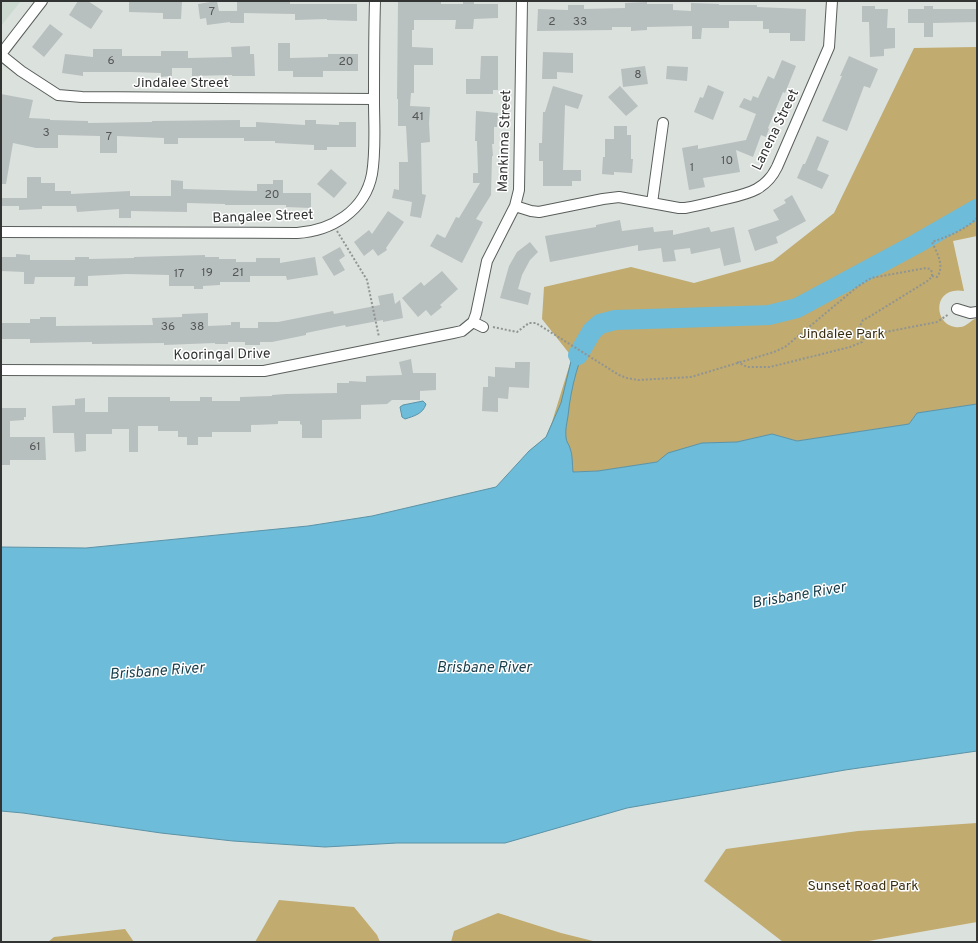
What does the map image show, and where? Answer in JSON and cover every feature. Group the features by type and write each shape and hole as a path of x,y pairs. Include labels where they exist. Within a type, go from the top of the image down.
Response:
{"street":[{"path":"1,54 42,1"},
{"name":"Bangalee Street","path":"1,232 297,233 321,230 348,215 363,196 370,183 374,159 375,1"},
{"name":"Mankinna Street","path":"473,322 487,261 515,206 518,197 522,1"},
{"name":"Lanena Street","path":"515,206 531,212 539,212 619,197 684,208 740,196 760,188 773,176 829,47 832,1"},
{"name":"Jindalee Street","path":"1,54 21,71 58,95 90,97 374,99"},
{"path":"652,203 663,124"},
{"path":"956,309 970,313 977,312"},
{"path":"473,322 482,327"},
{"name":"Kooringal Drive","path":"1,370 264,370 458,332 467,328 473,322"}],"path":[{"path":"932,276 937,277 941,268 939,258 932,242 949,236 969,226 977,218"},
{"path":"333,224 367,280 380,348"},
{"path":"482,327 494,327 512,332 521,330 529,322 536,323 613,371 627,378 638,380 674,379 691,377 712,371 737,362 774,352 785,347 856,288 871,278 926,268 930,269 932,276"},
{"path":"932,276 929,280 863,320 859,328 860,334 865,336 937,322 956,309"},
{"path":"737,362 747,367 770,367 850,347 862,342 865,336"}],"shaded area":[{"path":"1,1 21,1 1,26"}],"green space":[{"name":"Jindalee Park","path":"977,47 977,236 953,241 964,291 953,291 945,295 939,308 945,322 952,326 961,327 977,318 977,404 917,413 909,424 797,441 772,434 737,442 702,443 669,453 657,462 598,471 573,472 529,451 546,437 572,357 542,319 544,287 631,267 694,283 773,261 834,213 914,48"},
{"name":"Sunset Road Park","path":"977,823 977,922 863,942 783,942 704,881 726,849 858,831"},
{"path":"279,900 354,907 377,935 380,942 255,942"},
{"path":"498,913 561,933 597,942 451,942 454,931"},
{"path":"125,929 134,942 48,942 54,937"}],"water":[{"name":"Brisbane River","path":"592,331 576,372 566,426 566,439 572,454 573,472 598,471 657,462 668,453 702,443 737,442 772,434 797,441 909,424 917,413 977,404 977,751 845,770 627,808 505,843 397,843 325,847 233,841 161,833 1,811 1,547 86,548 308,526 372,516 496,487 529,451 546,437 561,403 572,357 580,344"},
{"path":"423,401 426,404 423,410 415,416 405,419 402,417 400,407"}],"building":[{"path":"78,1 88,1 103,11 91,29 69,15"},
{"path":"129,1 182,1 181,19 163,19 163,13 129,12"},
{"path":"217,1 219,11 237,11 237,1 290,1 290,4 357,4 357,21 327,19 295,20 295,14 244,13 244,23 230,22 207,25 206,18 200,19 198,4"},
{"path":"398,1 441,1 441,4 463,4 463,1 474,1 474,4 498,4 498,18 474,19 473,29 455,29 456,20 414,20 414,30 412,30 412,47 433,48 433,65 414,65 414,93 411,93 410,106 430,107 430,142 421,143 422,194 426,195 421,218 410,216 412,202 392,198 394,189 399,190 399,162 408,162 406,126 398,126"},
{"path":"647,2 647,4 673,4 673,10 691,11 691,3 757,5 757,7 806,9 805,41 790,41 790,33 769,33 769,29 763,29 763,21 729,21 729,28 702,28 701,39 692,39 692,26 647,27 647,30 631,31 631,27 612,27 612,30 537,31 538,9 568,10 568,5 584,5 584,9 625,8 625,3"},
{"path":"862,6 875,6 875,9 888,9 887,28 895,28 895,48 884,49 884,56 870,57 869,22 862,22"},
{"path":"924,6 933,6 933,9 977,9 977,22 933,23 933,37 924,37 924,23 908,23 908,9 924,9"},
{"path":"50,24 63,34 44,57 32,47"},
{"path":"278,43 290,43 290,58 328,57 328,54 358,54 358,71 323,71 323,77 293,77 293,71 278,71"},
{"path":"250,46 250,54 254,54 255,76 192,76 192,68 172,68 172,76 161,77 161,73 83,72 83,76 62,73 65,54 93,57 93,49 122,49 122,56 161,56 161,51 188,51 188,58 232,57 231,47"},
{"path":"543,52 573,53 573,73 557,72 557,79 542,79"},
{"path":"481,56 498,56 498,90 493,90 493,94 466,94 466,79 480,79"},
{"path":"849,56 878,69 870,88 864,86 847,131 822,121 842,76 840,76"},
{"path":"782,60 796,66 785,93 783,92 768,128 766,137 761,135 753,157 736,150 740,172 703,178 705,187 689,190 682,148 698,145 698,149 746,140 756,114 739,107 744,98 751,101 753,96 758,98 768,76 774,79"},
{"path":"645,66 648,84 623,87 621,69"},
{"path":"667,66 688,67 687,81 666,79"},
{"path":"708,85 724,92 713,120 694,112 700,97 703,98"},
{"path":"553,86 583,95 578,109 565,105 563,170 581,170 581,181 572,181 572,186 543,186 543,161 539,161 539,143 542,143 543,112 545,112"},
{"path":"620,86 638,106 626,116 608,97"},
{"path":"1,94 33,100 29,118 88,121 88,123 240,120 240,127 256,127 256,122 305,125 305,120 316,120 316,124 339,125 339,122 356,122 356,147 327,147 327,150 314,150 314,145 275,143 275,141 244,141 244,138 178,138 178,144 164,144 164,138 117,136 117,153 100,153 100,136 58,135 58,148 36,148 13,143 6,184 1,184"},
{"path":"476,111 498,113 497,127 494,127 494,144 492,144 493,156 491,195 476,219 483,222 462,263 430,246 437,234 445,238 456,217 459,218 480,183 473,183 473,173 478,173 477,141 475,141"},
{"path":"614,126 627,126 627,135 631,135 631,159 633,159 632,173 614,172 614,175 602,174 603,157 605,157 605,139 614,139"},
{"path":"817,136 829,141 817,170 829,175 822,189 797,178 803,164 805,164"},
{"path":"331,169 347,183 334,198 317,184"},
{"path":"27,177 41,177 41,183 55,183 55,191 71,191 71,194 130,191 130,196 171,196 171,180 183,181 183,189 257,191 257,184 273,184 273,180 283,180 283,193 311,193 311,208 286,207 286,205 225,205 187,203 187,212 131,211 131,218 119,218 119,209 77,212 76,206 42,206 42,209 19,210 19,206 1,206 1,198 27,198"},
{"path":"792,195 806,221 776,237 778,243 755,251 748,230 779,220 773,210 786,203 784,200"},
{"path":"388,211 404,222 386,248 387,250 378,256 373,249 364,256 354,242 369,230 372,234"},
{"path":"620,220 622,231 653,227 654,232 673,230 673,235 709,227 711,232 734,227 741,262 724,266 720,248 691,254 690,248 674,250 676,261 663,262 661,248 638,251 638,245 550,262 545,236 596,227 596,225"},
{"path":"530,242 538,252 530,260 522,275 518,289 531,293 528,305 500,298 509,266 517,252"},
{"path":"340,247 345,256 339,260 345,270 334,276 322,257"},
{"path":"16,254 30,255 30,260 75,260 75,257 89,257 89,259 205,255 205,257 219,257 219,259 236,259 236,262 256,262 256,258 280,258 280,263 315,257 318,275 287,280 286,276 250,276 250,282 220,282 220,285 203,286 203,289 194,289 194,286 169,286 169,275 126,274 88,276 88,286 74,286 75,277 35,277 34,284 24,284 24,272 1,271 1,257 16,257"},
{"path":"442,271 458,289 440,305 442,307 431,316 426,310 418,317 402,298 421,282 424,286"},
{"path":"393,293 395,304 400,300 403,318 346,327 345,325 272,342 260,342 260,345 245,345 245,342 228,342 228,344 215,343 164,345 164,343 30,343 30,339 1,339 1,323 30,323 30,319 40,319 40,317 56,317 56,326 153,325 152,318 182,317 182,314 208,313 208,326 231,325 231,322 240,322 240,328 258,328 258,322 278,322 333,311 334,314 380,305 378,296"},
{"path":"411,359 413,373 436,373 436,390 420,391 420,400 392,400 387,404 361,405 361,419 322,420 322,438 302,438 302,425 300,424 300,421 278,421 278,424 251,425 251,432 212,432 212,437 198,437 198,445 187,445 187,437 178,437 178,431 158,431 158,426 138,426 138,452 129,452 129,429 112,429 112,434 86,434 86,451 75,452 74,433 53,433 52,406 75,405 75,399 85,398 85,412 108,412 108,397 170,397 170,401 200,401 200,397 212,397 212,401 240,401 240,397 337,393 337,383 349,383 349,381 366,382 366,376 402,375 399,362"},
{"path":"515,362 530,362 529,388 509,387 508,399 498,398 498,412 482,411 483,387 488,387 488,376 495,377 495,367 515,368"},
{"path":"1,408 26,408 26,417 24,417 24,420 10,421 10,437 45,437 46,460 10,460 10,465 1,465"}],"waterway":[{"path":"578,355 592,331 600,324 615,320 769,315 797,308 916,244 977,209"}]}
